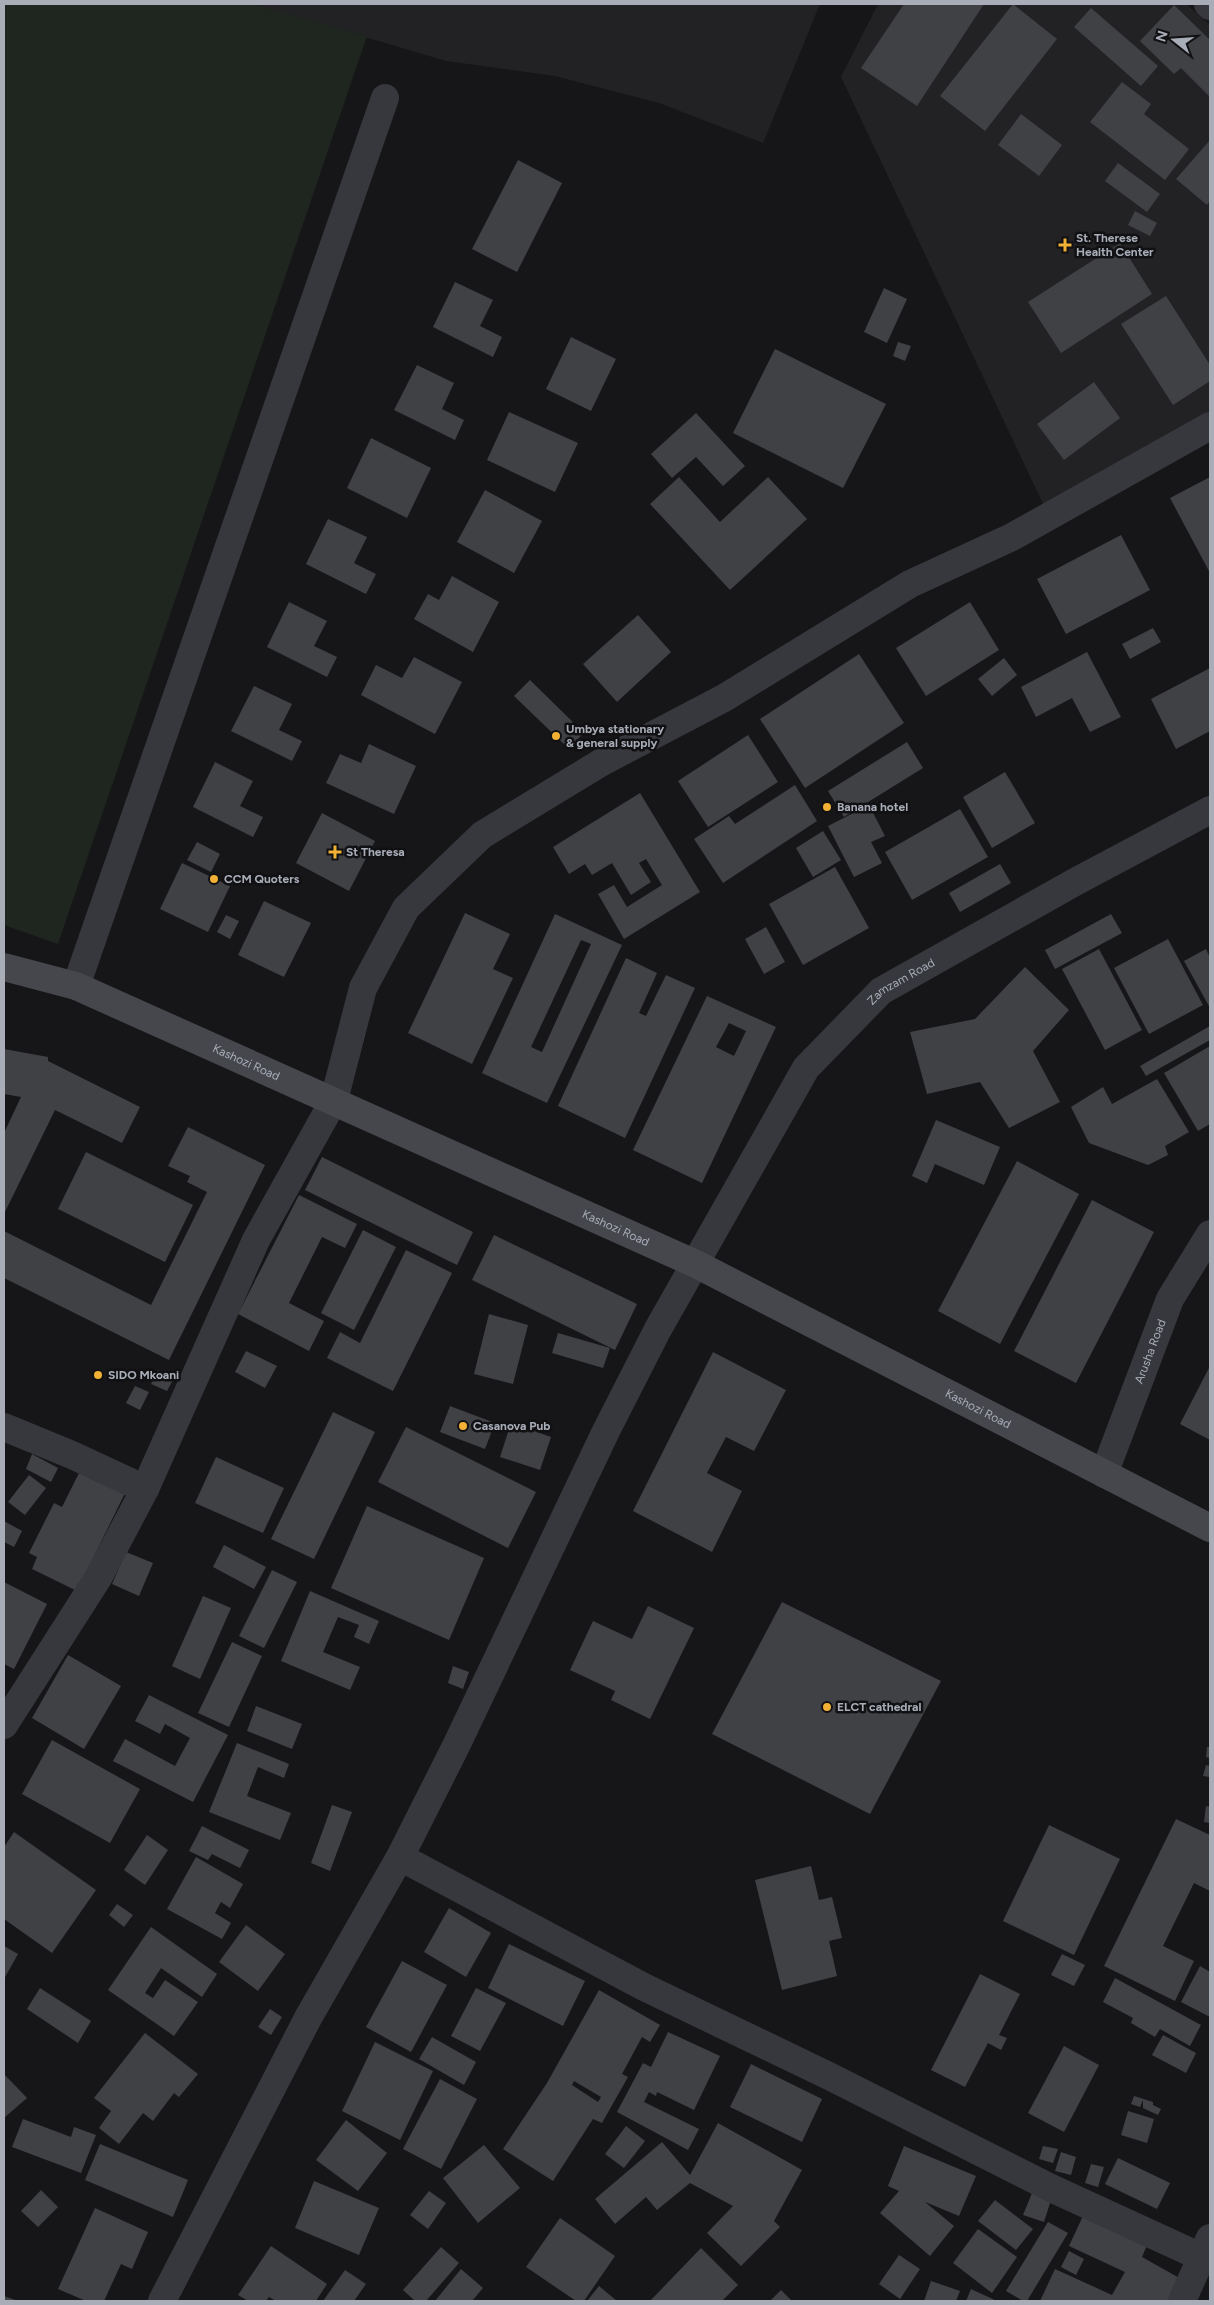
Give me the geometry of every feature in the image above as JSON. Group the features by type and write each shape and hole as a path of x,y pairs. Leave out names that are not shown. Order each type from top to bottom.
{"main road":[{"name":"Kashozi Road","path":"4,968 76,986 334,1100 696,1264 1210,1528"}],"street":[{"path":"76,986 385,98"},
{"path":"4,1725 98,1578 146,1489 256,1240 334,1100 362,988 406,908 482,835 602,762 724,698 910,584 1012,537 1210,426"},
{"name":"Zamzam Road","path":"162,2301 308,2018 400,1857 456,1746 606,1431 658,1329 806,1068 881,991 1075,882 1210,810"},
{"name":"Arusha Road","path":"1104,1474 1170,1299 1210,1234"},
{"path":"4,1427 72,1455 146,1489"},
{"path":"400,1857 644,1987 828,2076 1051,2188 1206,2247 1182,2301"}],"shaded area":[{"path":"4,4 253,4 367,36 58,944 4,925"},
{"path":"253,4 820,4 763,143 659,103 555,76 446,61"},
{"name":"St. Therese Health Center","path":"878,4 1186,4 1210,25 1210,414 1046,510 841,77"}],"building":[{"path":"904,4 984,4 917,106 861,68"},
{"path":"1013,4 1057,39 985,131 940,96"},
{"path":"1174,5 1210,40 1210,97 1181,68 1174,74 1140,41"},
{"path":"1091,8 1158,66 1141,86 1074,27"},
{"path":"1122,82 1151,104 1144,114 1189,149 1165,180 1090,122"},
{"path":"1021,114 1062,145 1039,176 998,145"},
{"path":"1210,140 1210,201 1207,205 1176,179"},
{"path":"518,160 562,183 517,272 472,249"},
{"path":"1118,163 1160,194 1147,212 1105,181"},
{"path":"1135,211 1157,223 1150,236 1128,225"},
{"path":"1120,243 1152,294 1061,353 1028,302"},
{"path":"455,282 493,300 480,326 502,337 493,357 433,327"},
{"path":"884,288 907,299 887,343 864,332"},
{"path":"1166,296 1210,365 1210,381 1173,405 1121,324"},
{"path":"571,337 616,359 591,411 546,389"},
{"path":"898,342 911,346 905,361 893,356"},
{"path":"775,349 886,404 843,488 733,433"},
{"path":"417,365 454,383 442,409 464,420 455,440 394,410"},
{"path":"1094,382 1120,418 1064,460 1037,424"},
{"path":"509,412 578,443 555,492 487,460"},
{"path":"696,413 745,466 723,486 696,457 672,478 651,454"},
{"path":"371,438 431,468 407,518 347,488"},
{"path":"679,477 720,522 768,477 807,519 730,590 650,504"},
{"path":"1210,477 1210,573 1170,498"},
{"path":"485,490 542,521 514,573 457,542"},
{"path":"328,519 367,537 354,563 376,574 366,594 306,564"},
{"path":"1121,535 1150,590 1066,634 1037,579"},
{"path":"452,576 499,602 473,652 414,619 428,594 439,600"},
{"path":"289,602 327,621 314,646 337,657 327,677 267,647"},
{"path":"970,602 999,650 926,696 896,648"},
{"path":"638,615 671,652 617,702 583,664"},
{"path":"1153,628 1161,642 1130,659 1122,644"},
{"path":"1087,652 1121,717 1090,732 1072,698 1036,717 1021,687"},
{"path":"859,654 904,723 805,788 760,719"},
{"path":"414,657 462,682 435,734 361,695 376,665 402,678"},
{"path":"1004,658 1017,675 992,696 978,679"},
{"path":"1210,668 1210,731 1176,749 1151,699"},
{"path":"530,680 584,733 568,748 514,696"},
{"path":"254,686 292,704 279,730 302,741 292,761 231,731"},
{"path":"748,735 778,782 708,827 678,781"},
{"path":"907,742 923,768 844,817 828,791"},
{"path":"369,744 416,766 394,814 326,783 340,754 361,763"},
{"path":"215,762 253,781 240,806 263,817 253,837 193,807"},
{"path":"1005,772 1035,823 992,848 963,797"},
{"path":"795,785 817,821 723,883 694,839 729,816 735,824"},
{"path":"640,793 700,892 624,939 598,894 614,885 627,907 662,885 646,859 639,863 651,882 631,895 612,863 592,875 585,864 569,874 553,847"},
{"path":"869,805 885,836 871,842 882,863 854,877 828,826"},
{"path":"960,809 988,857 912,900 885,852"},
{"name":"St Theresa","path":"322,813 375,841 349,891 296,863"},
{"path":"823,831 841,860 813,877 796,848"},
{"path":"197,842 220,854 211,872 187,860"},
{"path":"182,863 230,886 208,932 160,909"},
{"path":"1000,864 1011,883 960,912 949,893"},
{"path":"835,867 869,928 803,965 769,904"},
{"path":"264,901 311,923 284,977 238,955"},
{"path":"465,913 510,934 493,969 513,978 472,1064 408,1033"},
{"path":"555,914 622,945 547,1103 482,1073","holes":["581,940 591,944 542,1052 531,1047"]},
{"path":"1111,914 1122,933 1055,969 1045,950"},
{"path":"226,915 239,921 230,939 217,932"},
{"path":"766,927 785,962 764,974 745,939"},
{"path":"1168,939 1203,1005 1149,1034 1114,968"},
{"path":"1099,949 1142,1030 1105,1050 1062,969"},
{"path":"1206,949 1210,958 1210,1008 1184,961"},
{"path":"626,958 657,973 639,1013 646,1016 666,975 695,988 625,1138 558,1106"},
{"path":"1025,967 1069,1010 1033,1051 1060,1102 1009,1128 980,1082 927,1094 910,1032 975,1019"},
{"path":"707,996 776,1027 702,1183 633,1150","holes":["729,1023 746,1031 734,1056 716,1047"]},
{"path":"1210,1026 1210,1040 1146,1076 1140,1066"},
{"path":"1210,1046 1210,1124 1198,1131 1164,1073"},
{"path":"4,1049 48,1057 48,1061 140,1107 122,1143 55,1110 4,1214 4,1133 21,1097 4,1094"},
{"path":"1157,1079 1189,1132 1165,1146 1168,1155 1148,1165 1089,1143 1071,1107 1103,1087 1112,1104"},
{"path":"936,1120 1000,1147 984,1185 935,1164 927,1183 912,1176"},
{"path":"188,1127 265,1165 169,1360 4,1278 4,1231 151,1305 207,1192 187,1182 190,1176 168,1166"},
{"path":"86,1152 193,1205 165,1262 58,1209"},
{"path":"322,1157 473,1232 457,1265 305,1190"},
{"path":"1017,1161 1079,1194 1000,1344 938,1311"},
{"path":"299,1195 357,1224 345,1248 322,1237 289,1303 324,1321 309,1351 238,1314"},
{"path":"1092,1200 1154,1232 1076,1383 1014,1351"},
{"path":"363,1230 396,1247 354,1330 321,1313"},
{"path":"494,1235 637,1304 615,1350 472,1280"},
{"path":"406,1250 452,1273 393,1391 327,1358 340,1332 360,1343"},
{"path":"489,1314 528,1325 513,1384 474,1374"},
{"path":"558,1333 610,1348 603,1368 552,1353"},
{"path":"246,1351 277,1366 265,1388 235,1372"},
{"path":"713,1352 786,1390 754,1451 726,1437 707,1473 742,1491 712,1552 633,1511"},
{"path":"1210,1366 1210,1440 1180,1424"},
{"path":"158,1370 174,1378 167,1391 151,1384"},
{"path":"135,1386 149,1392 140,1410 126,1403"},
{"path":"450,1406 495,1423 485,1449 440,1432"},
{"path":"333,1412 375,1432 314,1559 271,1539"},
{"path":"511,1423 551,1437 540,1470 500,1457"},
{"path":"406,1427 536,1492 508,1548 378,1482"},
{"path":"32,1454 58,1468 51,1482 26,1469"},
{"path":"216,1457 284,1488 263,1533 195,1503"},
{"path":"80,1471 125,1493 77,1591 32,1569 37,1557 29,1553 54,1503 62,1507"},
{"path":"29,1475 46,1488 25,1515 8,1502"},
{"path":"367,1506 484,1558 449,1640 331,1588"},
{"path":"4,1521 22,1531 14,1547 4,1542"},
{"path":"224,1545 266,1567 254,1589 213,1567"},
{"path":"126,1552 153,1563 139,1596 112,1584"},
{"path":"272,1570 297,1582 264,1648 239,1636"},
{"path":"4,1582 47,1604 14,1669 4,1664"},
{"path":"310,1591 379,1621 369,1644 354,1637 359,1625 338,1617 323,1652 360,1667 350,1690 281,1661"},
{"path":"203,1596 231,1608 200,1679 172,1666"},
{"name":"ELCT cathedral","path":"782,1602 941,1681 870,1814 712,1734"},
{"path":"648,1606 694,1628 650,1719 611,1700 615,1691 570,1670 593,1621 632,1639"},
{"path":"232,1642 262,1656 229,1727 198,1713"},
{"path":"68,1655 121,1686 84,1749 32,1718"},
{"path":"453,1666 469,1672 463,1689 448,1683"},
{"path":"149,1695 228,1735 193,1802 113,1761 125,1739 175,1766 190,1738 165,1724 160,1734 135,1721"},
{"path":"256,1706 302,1724 292,1749 247,1731"},
{"path":"52,1740 140,1789 110,1843 22,1794"},
{"path":"237,1743 289,1764 284,1778 258,1767 247,1796 291,1813 280,1840 209,1812"},
{"path":"1207,1747 1210,1747 1210,1758 1206,1757"},
{"path":"1206,1765 1210,1766 1210,1777 1203,1776"},
{"path":"332,1805 352,1812 330,1871 311,1863"},
{"path":"1206,1806 1210,1807 1210,1823 1204,1822"},
{"path":"1176,1819 1210,1835 1210,1891 1194,1883 1163,1946 1194,1961 1175,2001 1104,1966"},
{"path":"1049,1825 1120,1859 1074,1955 1003,1921"},
{"path":"202,1826 249,1850 240,1868 212,1854 208,1860 189,1851"},
{"path":"14,1832 96,1890 52,1953 4,1919 4,1847"},
{"path":"147,1835 168,1850 145,1885 124,1870"},
{"path":"196,1857 243,1884 230,1908 221,1902 215,1913 231,1923 222,1939 167,1909"},
{"path":"811,1866 819,1900 832,1897 842,1938 829,1941 837,1976 782,1990 755,1880"},
{"path":"117,1904 133,1915 124,1927 109,1915"},
{"path":"449,1908 491,1933 466,1977 424,1952"},
{"path":"246,1925 285,1954 258,1991 219,1962"},
{"path":"151,1927 217,1974 202,1997 161,1968 145,1993 153,1998 165,1980 198,2002 174,2036 108,1990"},
{"path":"509,1944 585,1981 563,2026 488,1988"},
{"path":"4,1946 18,1954 4,1979"},
{"path":"1062,1954 1085,1965 1074,1986 1051,1975"},
{"path":"402,1961 447,1985 411,2052 366,2027"},
{"path":"1200,1966 1210,1972 1210,2017 1181,2002"},
{"path":"980,1974 1020,1994 999,2035 1007,2038 1001,2050 988,2043 965,2087 931,2070"},
{"path":"1115,1978 1201,2025 1190,2046 1160,2029 1155,2037 1131,2023 1133,2018 1103,2002"},
{"path":"40,1988 91,2021 78,2043 27,2009"},
{"path":"476,1988 506,2003 480,2051 451,2036"},
{"path":"599,1990 660,2025 650,2042 642,2037 622,2074 628,2077 602,2123 593,2119 553,2181 503,2149 547,2083","holes":["574,2081 601,2097 598,2102 572,2085"]},
{"path":"270,2009 282,2017 271,2035 258,2027"},
{"path":"668,2032 720,2056 694,2110 657,2092 656,2096 649,2092 644,2102 699,2129 688,2150 617,2112 643,2063 651,2067"},
{"path":"145,2033 198,2074 179,2097 174,2093 153,2121 143,2113 119,2144 99,2128 111,2111 94,2098"},
{"path":"1163,2035 1196,2053 1186,2073 1152,2055"},
{"path":"432,2037 476,2062 464,2085 419,2059"},
{"path":"375,2042 433,2071 400,2140 342,2111"},
{"path":"1064,2046 1099,2065 1064,2132 1028,2113"},
{"path":"751,2064 822,2099 802,2142 730,2107"},
{"path":"4,2074 27,2098 4,2118"},
{"path":"440,2079 477,2099 441,2169 403,2149"},
{"path":"1134,2096 1153,2102 1153,2105 1161,2109 1158,2115 1143,2108 1143,2100 1140,2107 1131,2104"},
{"path":"1128,2111 1154,2119 1147,2143 1121,2135"},
{"path":"23,2119 71,2137 74,2127 96,2135 81,2173 12,2147"},
{"path":"346,2120 387,2153 358,2191 316,2160"},
{"path":"718,2123 802,2170 774,2221 780,2227 741,2266 707,2233 733,2206 690,2183 657,2210 646,2197 615,2224 595,2199 662,2142 690,2175"},
{"path":"626,2126 645,2141 624,2168 605,2154"},
{"path":"100,2144 188,2180 173,2217 85,2180"},
{"path":"484,2145 520,2188 478,2223 443,2178"},
{"path":"904,2146 976,2176 959,2216 925,2202 954,2226 930,2256 880,2213 899,2191 888,2186"},
{"path":"1043,2146 1058,2149 1053,2163 1039,2159"},
{"path":"1061,2152 1076,2157 1071,2175 1055,2171"},
{"path":"1118,2158 1170,2183 1157,2209 1105,2184"},
{"path":"1091,2164 1104,2167 1098,2187 1085,2183"},
{"path":"314,2181 379,2208 359,2255 295,2228"},
{"path":"41,2190 58,2207 38,2227 21,2211"},
{"path":"429,2191 446,2203 428,2229 410,2215"},
{"path":"1032,2193 1051,2200 1044,2222 1023,2215"},
{"path":"995,2200 1033,2229 1016,2250 978,2221"},
{"path":"95,2208 148,2232 132,2269 121,2264 104,2301 86,2301 58,2289"},
{"path":"1083,2216 1147,2245 1142,2257 1183,2280 1170,2301 1040,2301 1055,2269 1112,2295 1125,2272 1069,2246"},
{"path":"560,2218 615,2256 584,2301 576,2301 526,2267"},
{"path":"1048,2222 1068,2233 1027,2301 1023,2301 1006,2291"},
{"path":"978,2229 1017,2257 992,2293 953,2263"},
{"path":"271,2246 327,2284 316,2301 276,2301 269,2297 266,2301 248,2301 238,2295"},
{"path":"441,2247 459,2263 426,2301 415,2301 403,2290"},
{"path":"701,2248 738,2285 722,2301 650,2301"},
{"path":"1069,2251 1084,2259 1076,2275 1061,2267"},
{"path":"899,2255 920,2269 900,2299 879,2284"},
{"path":"461,2269 483,2288 472,2301 435,2301"},
{"path":"345,2270 366,2284 354,2301 323,2301"},
{"path":"931,2281 960,2291 956,2301 924,2301"},
{"path":"599,2286 617,2301 587,2301"},
{"path":"971,2289 997,2301 966,2301"},
{"path":"781,2290 792,2301 770,2301"},
{"path":"4,2296 18,2301 4,2301"}],"place":[{"name":"St. Therese Health Center","path":"1065,245"},
{"name":"Umbya stationary & general supply","path":"556,736"},
{"name":"Banana hotel","path":"827,807"},
{"name":"St Theresa","path":"335,852"},
{"name":"CCM Quoters","path":"214,879"},
{"name":"SIDO Mkoani","path":"98,1375"},
{"name":"Casanova Pub","path":"463,1426"},
{"name":"ELCT cathedral","path":"827,1707"}]}
